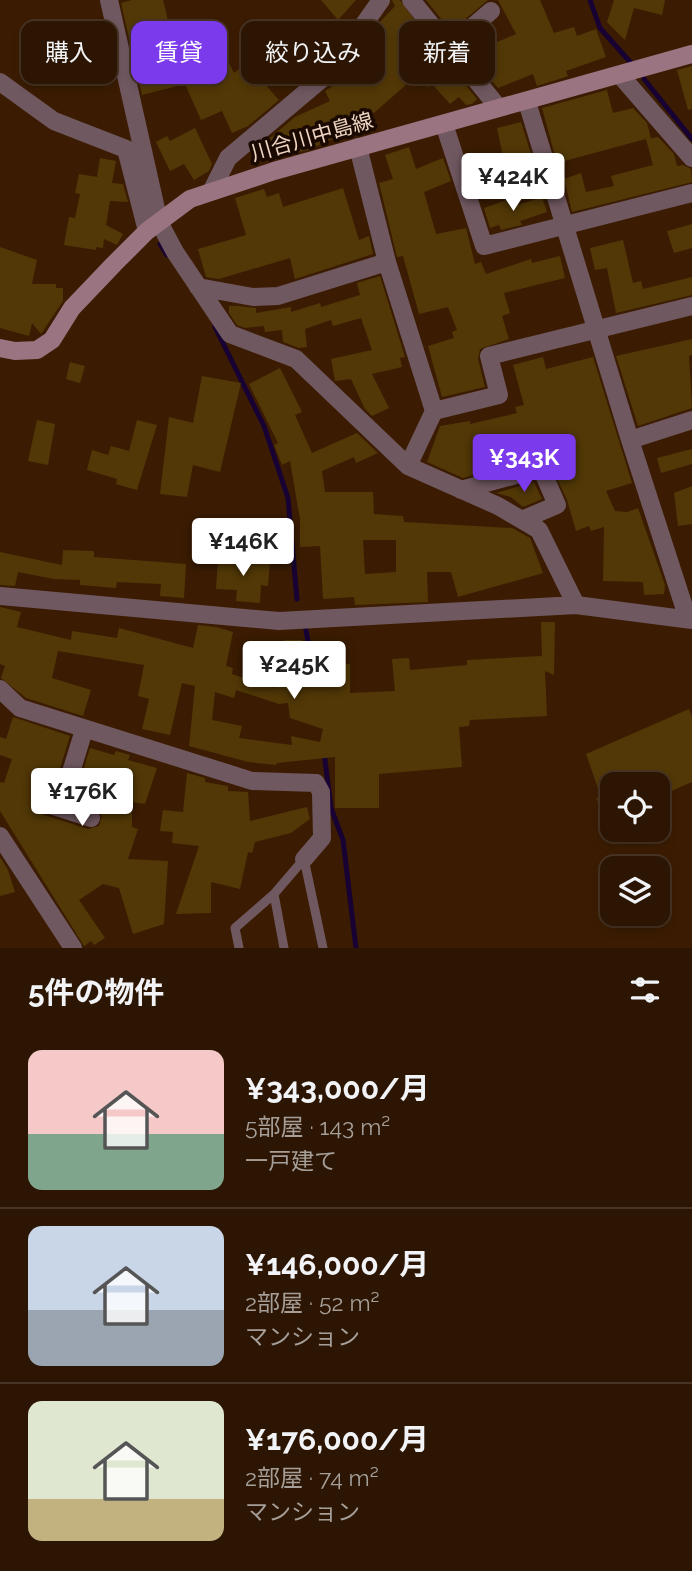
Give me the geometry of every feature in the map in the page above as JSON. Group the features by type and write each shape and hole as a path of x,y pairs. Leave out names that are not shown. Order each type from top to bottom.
{"main road":[{"name":"川合川中島線","path":"0,348 15,351 37,350 52,340 72,308 153,227 190,199 358,147 692,54"}],"street":[{"path":"109,0 153,227"},
{"path":"212,190 228,158 331,71 381,0"},
{"path":"411,0 428,21"},
{"path":"479,21 491,11"},
{"path":"620,75 692,158"},
{"path":"0,82 54,121 126,149 153,227 230,334 296,359 408,466 524,519 538,530 576,605"},
{"path":"479,84 498,107"},
{"path":"0,596 279,621 576,605 690,619 629,440 527,102"},
{"path":"444,124 484,246 692,193"},
{"path":"358,147 387,262 434,411 408,466"},
{"path":"198,287 253,297 278,296 387,262"},
{"path":"434,411 499,395 489,356 692,306"},
{"path":"629,440 692,420"},
{"path":"461,490 541,468 557,505 524,519"},
{"path":"0,690 20,708 252,781 316,783 321,792 323,838 304,859"},
{"path":"84,730 53,806 91,818"},
{"path":"0,836 73,948"}],"lane":[{"path":"240,948 235,928 274,894 304,859"},
{"path":"304,859 323,948"},
{"path":"274,894 284,948"}],"building":[{"path":"132,0 163,0 168,21 131,21 131,47 121,3"},
{"path":"321,0 356,0 338,20"},
{"path":"392,0 400,0 416,21 399,21 399,84 407,84 375,112 335,133 337,137 308,150 271,159 264,143 295,117 330,101 325,91 336,84 385,84 385,21 381,21 395,6"},
{"path":"426,0 488,0 463,21 443,21"},
{"path":"498,0 540,0 554,33 574,27 577,36 596,29 606,57 566,71 568,76 537,86 533,74 498,88 495,84 495,43 516,34"},
{"path":"614,0 665,0 662,15 634,8 625,40 607,22"},
{"path":"229,63 234,73 241,67 241,84 265,84 279,100 248,126 232,133 222,111 201,120 185,84 227,84"},
{"path":"692,66 692,109 688,110 677,70"},
{"path":"139,84 185,84 142,95"},
{"path":"432,84 465,84 477,99 466,105 459,97 450,104"},
{"path":"607,90 613,113 633,108 647,123 651,138 648,139 658,137 674,154 677,166 683,165 691,169 692,182 572,212 564,179 581,173 586,192 614,186 611,176 653,165 646,139 557,163 542,108"},
{"path":"521,122 535,167 475,182 469,163 503,156 497,128"},
{"path":"195,128 212,164 209,171 194,180 184,164 170,171 156,142 167,136 170,141"},
{"path":"409,147 416,169 443,158 451,181 424,192 436,234 466,228 475,264 481,262 486,274 531,259 532,263 560,256 565,278 504,293 510,313 502,316 509,339 480,349 478,359 485,387 442,397 428,346 454,338 452,332 457,330 448,307 419,314 403,256 397,257 379,183 393,179 385,155"},
{"path":"100,158 116,161 112,183 123,184 128,202 110,201 106,225 123,234 117,245 104,239 103,248 96,247 96,250 64,245 69,217 75,218 80,194 75,193 79,174 97,177"},
{"path":"343,188 359,240 369,236 373,254 295,279 290,258 219,279 206,277 198,249 246,235 235,198 264,189 267,197 279,193 283,207"},
{"path":"542,197 547,212 520,221 522,225 501,230 499,225 490,228 484,208 512,198 515,206"},
{"path":"692,224 692,248 674,253 667,231"},
{"path":"623,240 633,283 641,281 643,289 692,277 692,295 616,313 607,268 595,270 590,248"},
{"path":"0,247 37,260 32,284 56,284 56,288 63,288 63,301 41,334 32,323 29,336 0,328"},
{"path":"380,276 405,357 400,358 402,367 372,374 389,408 372,416 365,409 351,379 335,381 331,359 372,350 361,318 333,326 331,320 305,329 307,347 299,348 283,342 282,330 265,332 264,326 245,328 237,325 229,313 229,306 256,308 256,313 291,307 291,312 320,303 321,307 360,295 357,283"},
{"path":"692,339 692,355 689,356 692,408 638,426 616,356"},
{"path":"543,357 546,369 593,357 632,483 606,491 615,511 627,512 638,508 665,585 664,594 644,595 643,582 603,581 604,527 591,531 589,526 576,531 567,500 548,459 538,457 463,478 427,462 440,426 470,421 470,424 517,413 515,407 524,405 513,365"},
{"path":"70,362 85,366 80,383 66,379"},
{"path":"280,368 302,412 295,415 312,453 357,433 378,453 356,463 354,457 322,471 325,492 373,492 374,514 403,516 404,522 512,528 530,538 543,573 458,597 451,572 427,572 428,602 355,605 354,597 323,599 320,546 300,547 300,519 290,461 282,465 274,445 278,443 249,384","holes":["363,540 396,540 396,572 365,574"]},
{"path":"202,376 241,383 220,472 193,465 187,497 160,494 169,417 193,423"},
{"path":"37,420 55,424 48,465 28,461"},
{"path":"137,420 157,425 137,490 116,484 117,479 87,470 92,450 108,455 111,446 129,451"},
{"path":"692,449 692,464 661,473 657,458"},
{"path":"534,482 542,499 523,507 511,497 496,493"},
{"path":"692,486 692,524 678,526 674,493"},
{"path":"63,550 94,551 94,557 186,564 184,598 160,596 161,584 117,582 116,588 80,585 80,580 54,579 18,572 15,586 0,585 0,552 62,565"},
{"path":"218,558 270,561 268,586 261,585 260,603 236,601 237,590 216,589"},
{"path":"0,607 21,612 17,627 71,640 72,631 117,638 119,628 193,648 198,625 233,632 226,666 233,668 232,674 274,688 274,645 284,645 284,640 302,640 303,680 334,677 334,663 350,664 350,693 395,691 392,659 409,658 410,670 467,665 467,660 542,656 541,622 555,622 554,675 545,671 547,716 470,720 469,726 459,727 462,767 379,774 379,808 335,808 335,757 276,765 248,762 189,746 195,686 182,683 170,735 142,729 149,699 138,696 144,665 58,651 52,678 91,690 83,716 26,698 1,678 5,666 0,664","holes":["236,690 279,704 288,703 290,718 323,729 320,742 291,736 292,745 239,738 242,726 212,720 215,692 234,698"]},
{"path":"689,709 692,717 692,782 670,792 670,772 600,772 600,794 586,754"},
{"path":"13,717 70,736 52,794 44,793 36,800 36,807 44,815 88,829 99,826 102,816 99,810 74,801 90,748 114,755 116,751 130,755 128,760 157,768 145,804 132,802 132,827 138,829 128,859 168,861 164,924 133,934 119,888 103,884 79,900 105,938 94,945 91,941 84,946 0,811 0,782 4,783 12,759 0,755 0,737 6,739"},
{"path":"187,773 205,778 205,782 228,786 228,791 248,792 250,821 307,807 310,819 291,833 255,842 252,853 248,852 240,889 211,882 211,913 176,914 199,846 172,843 173,832 160,831 163,810 183,812"},
{"path":"0,857 8,870 15,892 0,896"}],"waterway":[{"path":"590,0 600,28 631,63"},
{"path":"644,79 692,139"},
{"path":"160,244 167,255"},
{"path":"215,327 264,426 288,498 297,599"},
{"path":"306,630 315,683"},
{"path":"324,752 331,808 343,840 356,948"}]}
